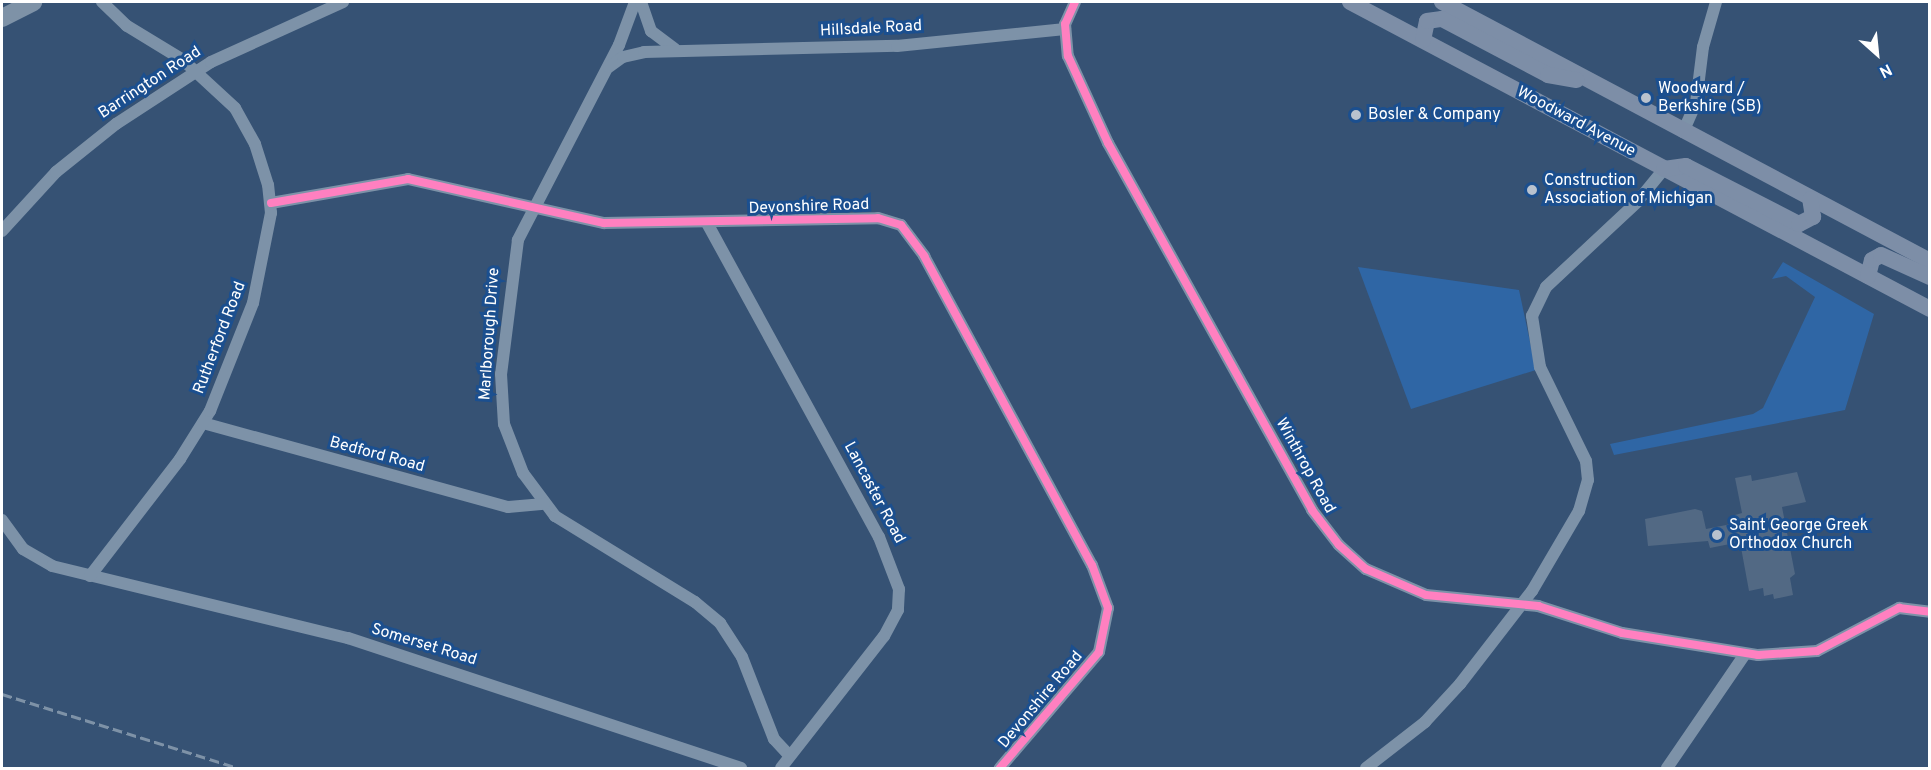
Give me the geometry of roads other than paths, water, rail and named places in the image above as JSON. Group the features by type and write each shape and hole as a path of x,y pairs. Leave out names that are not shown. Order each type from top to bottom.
{"highway":[{"path":"11,10 33,2"}],"main road":[{"name":"Woodward Avenue","path":"1350,2 1929,309"},
{"path":"1442,2 1929,261"},
{"path":"1424,40 1427,21 1442,19 1548,75 1596,84"},
{"path":"1664,169 1686,166 1799,225 1813,217 1810,199"},
{"path":"1868,276 1872,260 1881,255 1929,277"}],"street":[{"name":"Rutherford Road","path":"90,576 203,423 253,303 271,204 249,130 235,108 196,71 121,22 102,2"},
{"name":"Barrington Road","path":"2,231 81,150 196,71 343,2"},
{"name":"Marlborough Drive","path":"635,2 605,70 532,208 511,268 501,399 515,456 544,504 568,527 695,602 720,623 742,657 774,739 789,754"},
{"path":"641,2 654,34 679,51"},
{"path":"1065,29 1075,2"},
{"path":"1683,132 1696,103 1705,36 1716,2"},
{"name":"Hillsdale Road","path":"605,70 627,55 679,51 897,46 1065,29"},
{"name":"Winthrop Road","path":"1065,29 1074,72 1108,143 1328,532 1366,569 1406,589 1544,607 1622,633 1745,654 1803,655 1831,645 1892,611 1911,607 1929,612"},
{"path":"1366,768 1443,703 1522,605 1571,527 1588,480 1584,453 1537,358 1531,328 1535,306 1555,278 1632,207 1664,169"},
{"name":"Devonshire Road","path":"271,204 408,179 447,184 532,208 604,223 878,219 901,225 924,256 1092,564 1108,608 1101,647 1000,768"},
{"name":"Lancaster Road","path":"707,223 883,544 899,589 898,610 885,636 789,754 781,768"},
{"name":"Bedford Road","path":"203,423 508,507 544,504"},
{"name":"Somerset Road","path":"2,520 35,558 90,576 348,638 741,768"},
{"path":"1667,768 1745,654"}],"railway":[{"path":"2,694 238,768"}],"place":[{"name":"Woodward / Berkshire (SB)","path":"1646,98"},
{"name":"Bosler & Company","path":"1356,115"},
{"name":"Construction Association of Michigan","path":"1532,190"},
{"name":"Saint George Greek Orthodox Church","path":"1717,535"}]}
